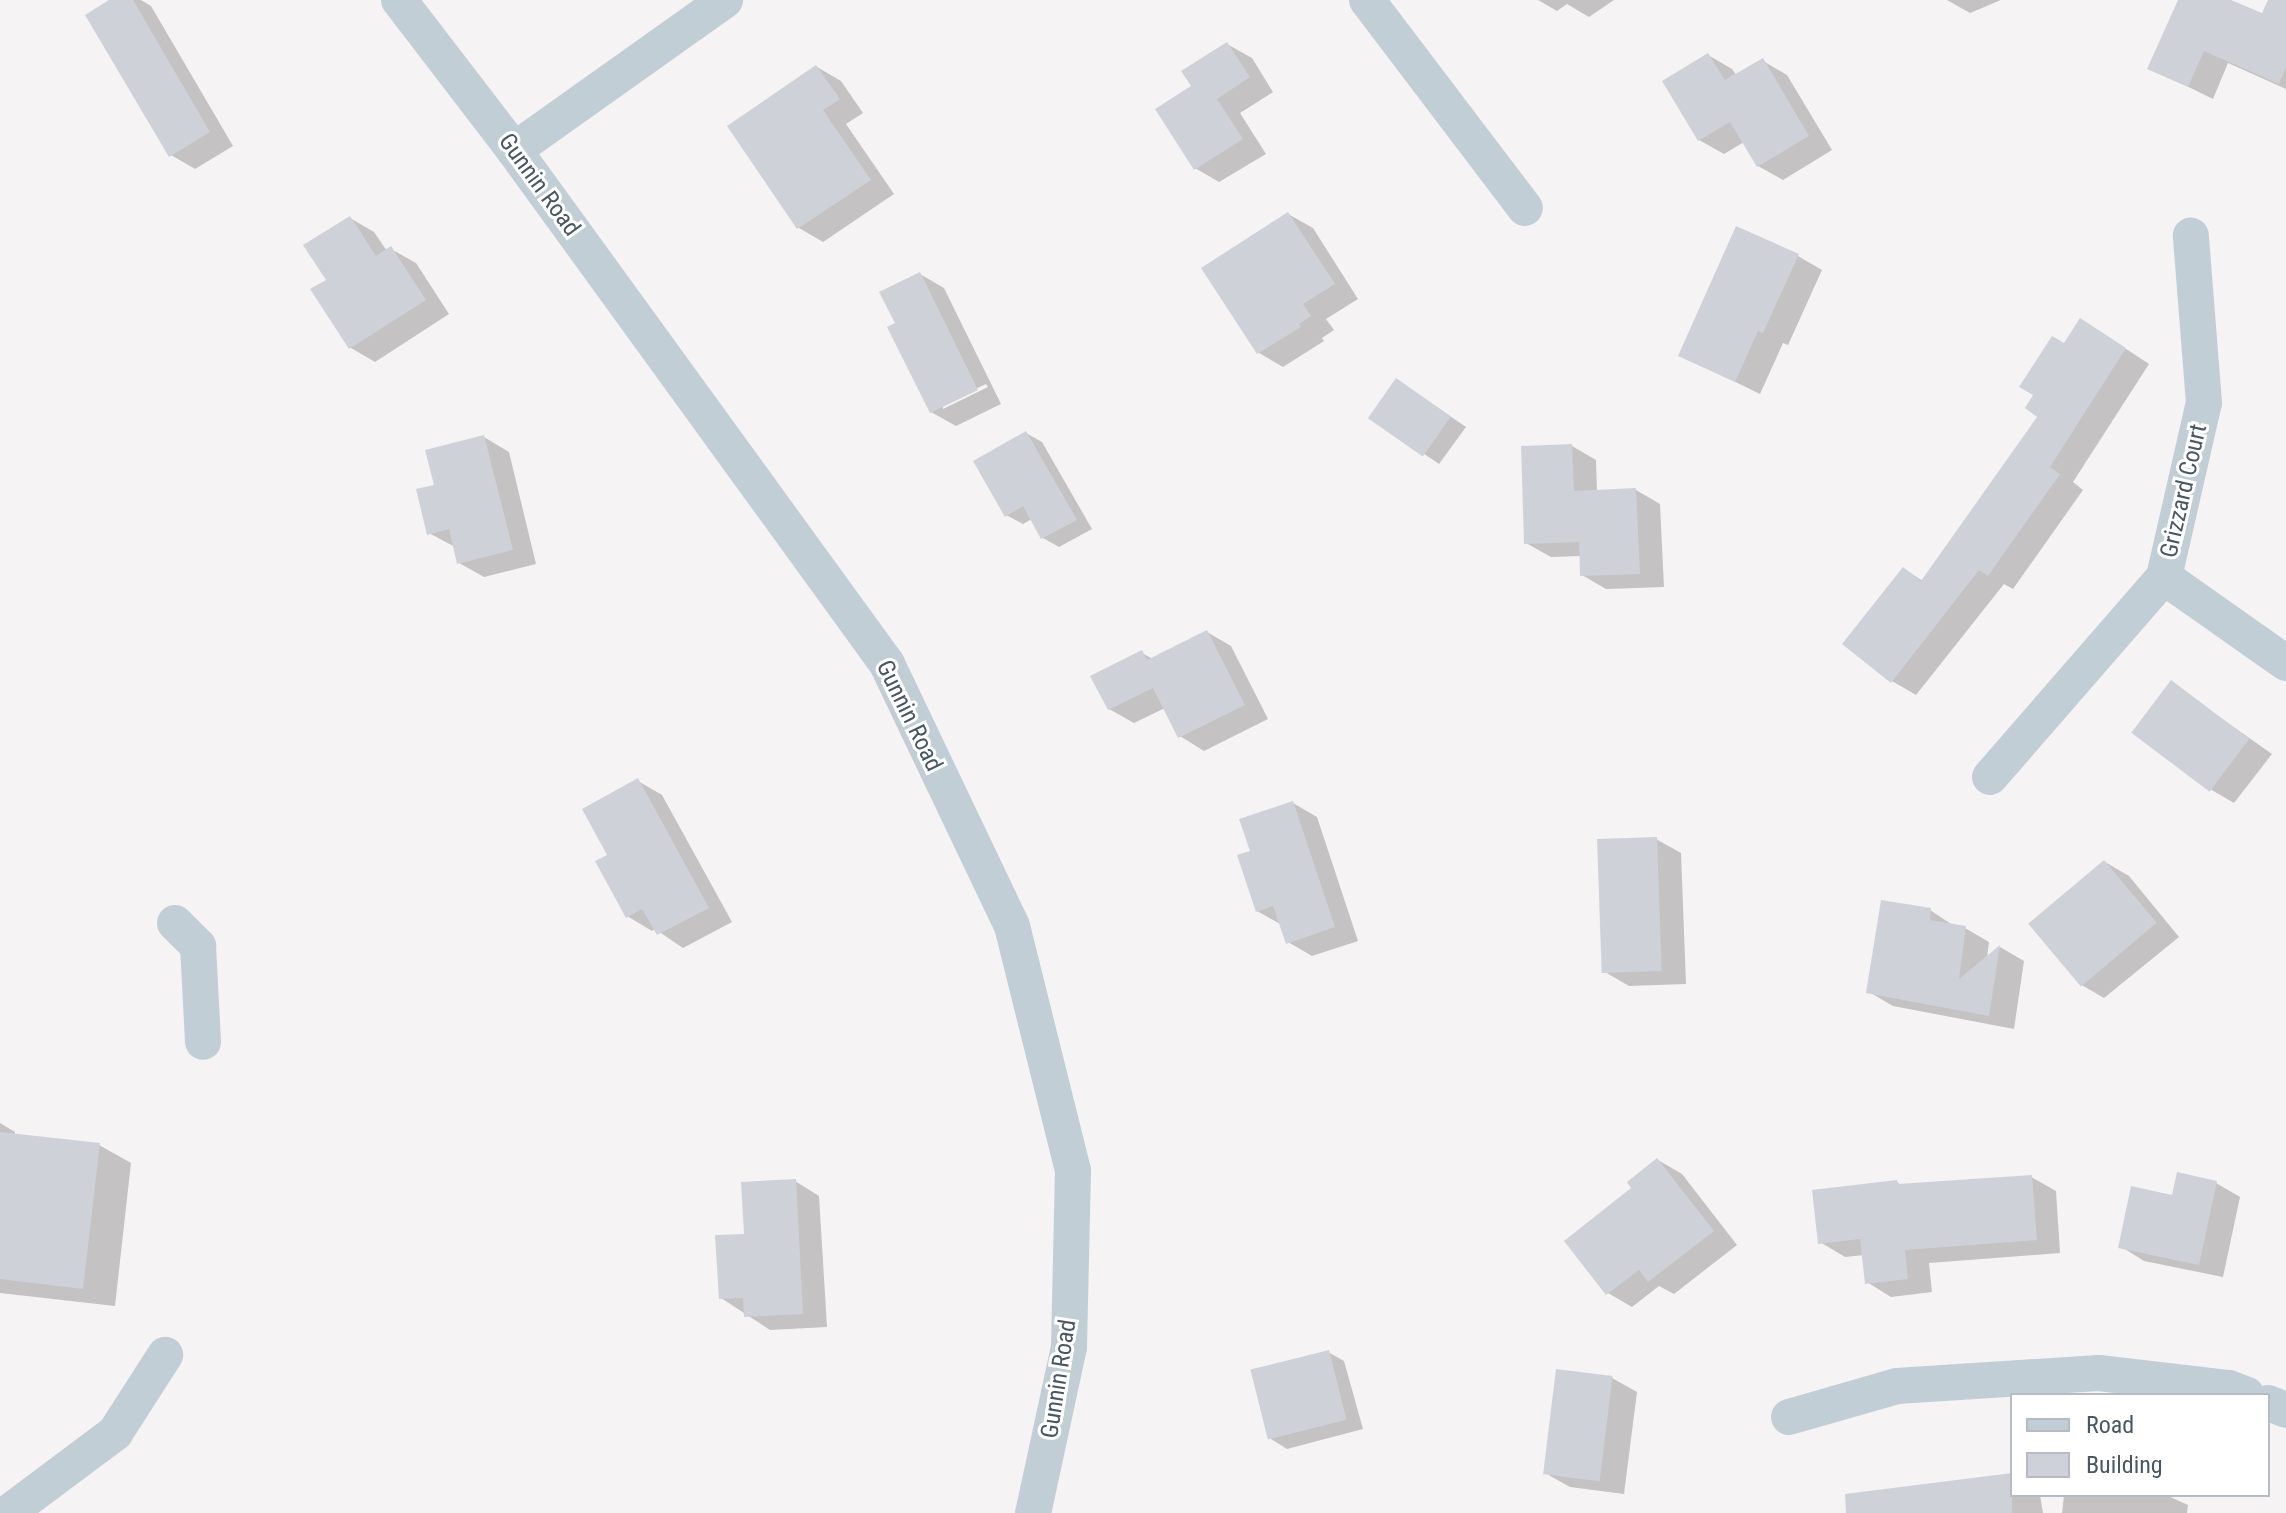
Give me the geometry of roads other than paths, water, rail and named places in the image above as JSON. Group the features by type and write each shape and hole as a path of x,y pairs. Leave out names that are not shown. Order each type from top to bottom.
{"street":[{"name":"Gunnin Road","path":"399,0 514,150 887,664 1012,926 1073,1170 1069,1347 1033,1513"},
{"path":"514,150 725,0"},
{"path":"1367,0 1525,208"},
{"name":"Grizzard Court","path":"1990,777 2164,577 2204,403 2191,236"},
{"path":"2164,577 2286,663"},
{"path":"175,923 198,946 203,1042"},
{"path":"8,1513 115,1433 165,1355"},
{"path":"1789,1417 1897,1386 2099,1373 2229,1388 2242,1393"}]}
